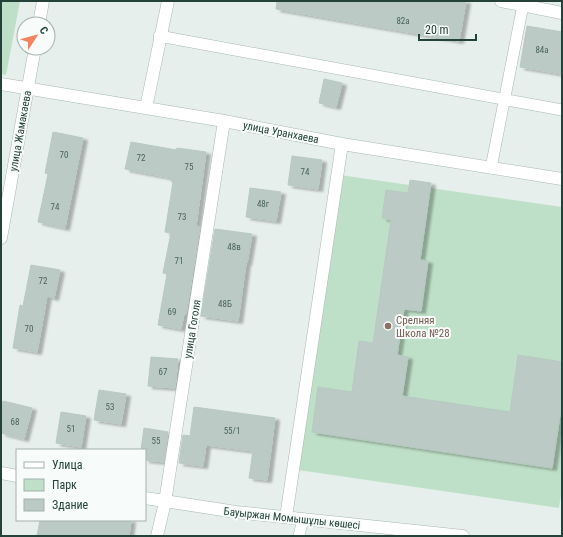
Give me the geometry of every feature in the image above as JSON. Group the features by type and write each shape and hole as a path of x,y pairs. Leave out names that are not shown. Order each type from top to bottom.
{"street":[{"path":"40,16 43,1"},
{"path":"146,108 159,36 168,1"},
{"path":"501,1 562,13"},
{"name":"улица Жамакаева","path":"1,238 34,56"},
{"name":"улица Уранхаева","path":"1,84 224,121 342,144 562,179"},
{"name":"улица Гоголя","path":"157,536 166,502 224,121"},
{"path":"286,517 342,144"},
{"path":"1,473 16,476"},
{"name":"Бауыржан Момышұлы көшесі","path":"146,498 236,512 440,535 463,536"}],"lane":[{"path":"491,168 523,5"},
{"path":"159,36 562,110"},
{"path":"299,536 303,519"}],"green space":[{"path":"1,1 20,1 6,75 1,74"},
{"path":"340,175 562,207 562,488 559,508 298,470"}],"building":[{"path":"277,1 466,1 459,41 276,9"},
{"path":"527,26 562,32 562,74 520,67"},
{"path":"324,79 342,83 336,107 319,103"},
{"path":"53,132 83,138 65,228 38,222 48,174 45,173"},
{"path":"131,142 176,150 177,148 206,152 196,226 200,227 186,314 184,314 181,329 158,325 167,274 163,273 171,233 165,232 173,182 171,181 172,178 125,169"},
{"path":"292,156 322,160 318,189 288,185"},
{"name":"Срелняя Школа №28","path":"410,180 431,183 420,260 428,261 421,311 404,309 397,355 408,357 402,396 510,412 518,355 562,362 562,402 552,468 312,432 318,387 352,392 359,341 373,343 391,220 382,218 386,190 408,193"},
{"path":"250,188 281,192 276,221 246,217"},
{"path":"215,229 252,234 246,263 238,321 201,316"},
{"path":"31,265 60,270 54,298 47,296 37,352 13,348 20,305 23,306"},
{"path":"151,357 178,359 175,388 148,386"},
{"path":"99,390 126,394 121,424 94,420"},
{"path":"3,401 32,408 24,439 1,433 1,410"},
{"path":"194,407 275,418 267,480 249,478 253,451 206,445 203,466 179,463 183,435 190,436"},
{"path":"61,412 86,416 81,447 56,443"},
{"path":"144,428 168,432 164,462 146,460 146,449 141,449"},
{"path":"40,521 131,521 129,536 37,536"}],"place":[{"name":"Срелняя Школа №28","path":"388,326"}]}
